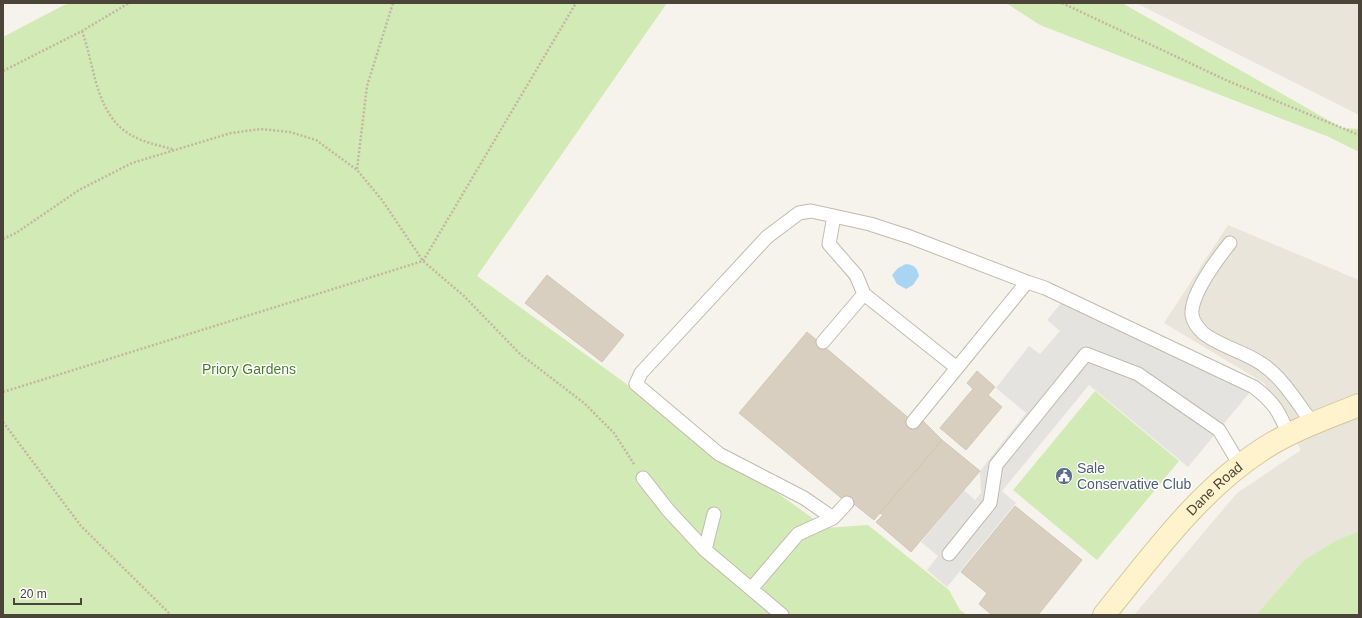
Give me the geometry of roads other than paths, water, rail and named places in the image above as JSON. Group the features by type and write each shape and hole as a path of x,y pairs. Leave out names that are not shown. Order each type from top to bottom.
{"main road":[{"name":"Dane Road","path":"1104,615 1182,520 1217,484 1240,465 1264,448 1289,435 1359,405"}],"lane":[{"path":"834,518 804,498 719,454 636,384 641,373 767,237 799,213 811,211 910,237 1045,288 1254,387 1273,404 1280,414 1289,435"},
{"path":"834,216 829,244 856,276 864,294 957,368"},
{"path":"1230,243 1219,257 1194,301 1192,315 1196,326 1204,334 1262,364 1274,374 1313,424"},
{"path":"913,422 1027,282"},
{"path":"823,342 864,294"},
{"path":"949,554 990,503 996,465 1086,354 1138,374 1219,430 1240,465"},
{"path":"643,478 668,510 705,550 782,615"},
{"path":"751,588 798,534 834,518 847,503"},
{"path":"705,550 714,514"}],"water":[{"path":"906,264 915,267 919,276 913,285 906,289 897,284 892,275 898,268"}],"place":[{"name":"Sale Conservative Club","path":"1064,476"}],"park label":[{"name":"Priory Gardens","path":"249,369"}]}
